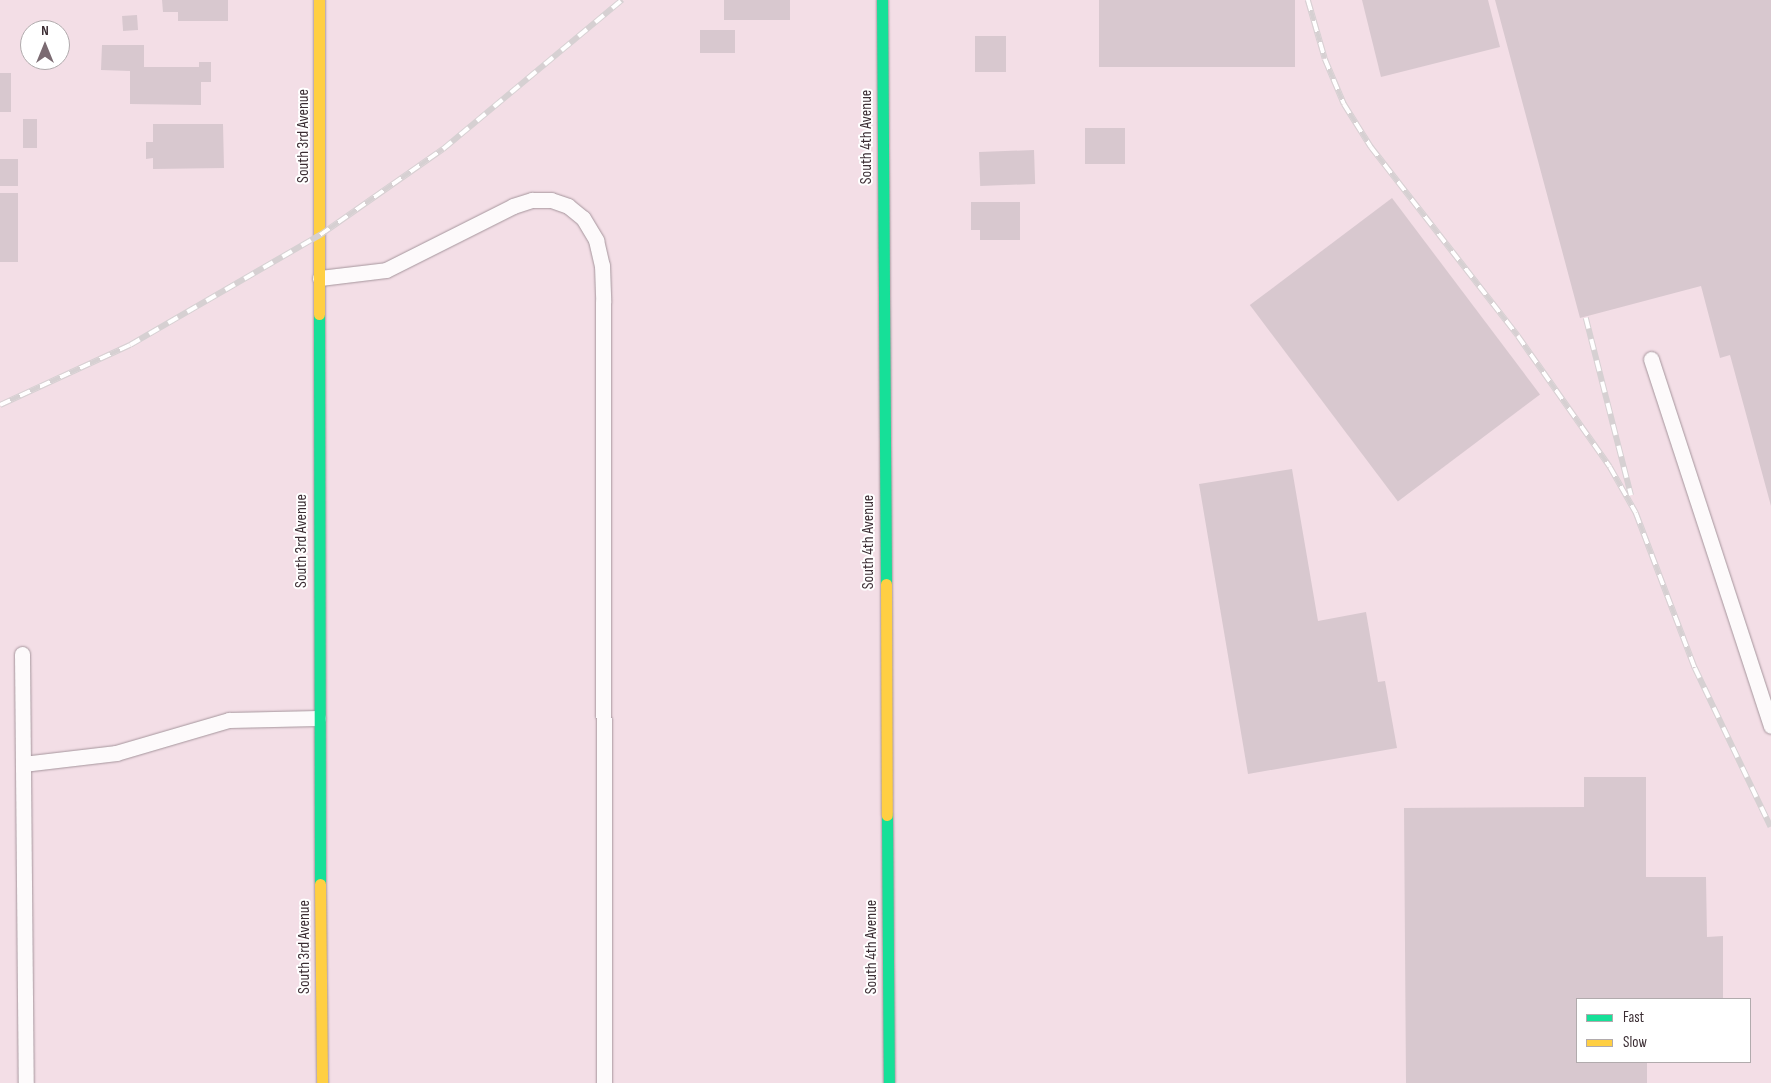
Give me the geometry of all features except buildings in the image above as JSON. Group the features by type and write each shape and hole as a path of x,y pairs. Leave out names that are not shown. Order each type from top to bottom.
{"street":[{"name":"South 3rd Avenue","path":"319,0 318,718 322,1083"},
{"name":"South 4th Avenue","path":"882,0 889,1083"}],"lane":[{"path":"320,278 386,270 513,206 532,200 551,200 568,206 583,218 596,240 602,265 603,302 604,1083"},
{"path":"1651,359 1771,726"},
{"path":"22,654 26,1083"},
{"path":"24,764 116,753 229,720 318,718"}],"railway":[{"path":"0,405 130,345 320,235 443,149 622,0"},
{"path":"1308,0 1325,59 1344,104 1371,147 1518,336 1610,467 1636,513 1695,668 1771,827"},
{"path":"1586,318 1631,495"}],"traffic: fast":[{"path":"882,0 886,584"},
{"path":"319,314 320,884"},
{"path":"887,815 889,1083"}],"traffic: slow":[{"path":"319,0 319,314"},
{"path":"886,584 887,815"},
{"path":"320,884 322,1083"}]}
